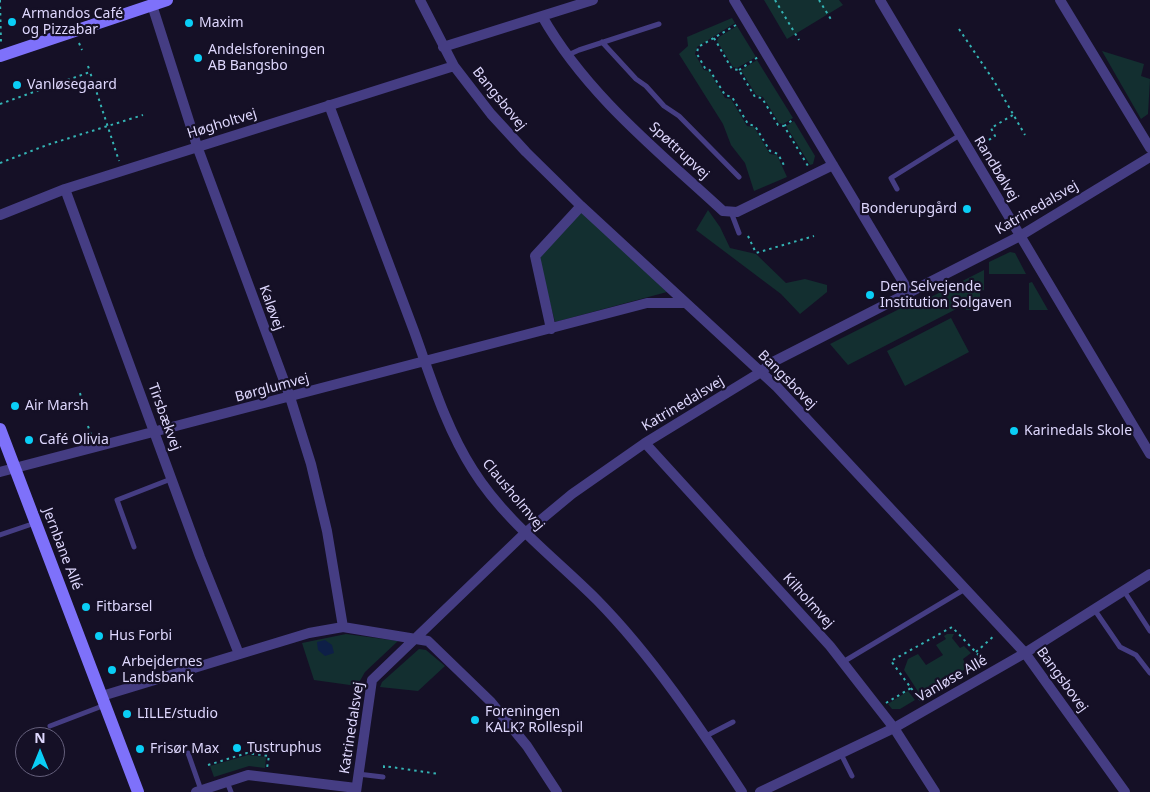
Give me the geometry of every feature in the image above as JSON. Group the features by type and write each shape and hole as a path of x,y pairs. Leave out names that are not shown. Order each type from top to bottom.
{"street":[{"path":"1,56 167,0"},
{"name":"Bangsbovej","path":"420,0 454,66 491,114 526,152 581,206 761,372 1025,653 1125,792"},
{"path":"443,46 593,0"},
{"path":"734,0 910,292"},
{"name":"Randbølvej","path":"880,0 1150,454"},
{"path":"1060,0 1150,148"},
{"name":"Kaløvej","path":"152,5 197,146 290,397 311,464 327,530 344,627"},
{"name":"Spøttrupvej","path":"542,16 554,37 606,103 723,211 730,212"},
{"name":"Høgholtvej","path":"0,215 64,189 454,66"},
{"name":"Clausholmvej","path":"329,105 425,362 455,438 473,471 525,533 598,601 664,680 706,736 742,792"},
{"name":"Katrinedalsvej","path":"356,790 372,680 525,533 572,494 645,443 771,364 1020,236 1150,157"},
{"path":"730,212 737,212 833,165"},
{"name":"Tirsbækvej","path":"64,189 238,654"},
{"path":"551,329 535,256 581,206"},
{"name":"Børglumvej","path":"0,472 647,303 685,302"},
{"name":"Jernbane Allé","path":"0,429 138,792"},
{"name":"Kilholmvej","path":"645,443 842,662 894,728 935,792"},
{"name":"Vanløse Allé","path":"760,792 894,728 1025,653 1150,574"},
{"path":"104,701 238,654 309,633 344,627 414,639 428,642 490,701 527,746 557,792"},
{"path":"199,791 248,775 356,790"}],"lane":[{"path":"568,55 578,50 659,24"},
{"path":"602,42 636,79 646,86 664,106 679,116 739,177"},
{"path":"897,189 891,178 960,135"},
{"path":"730,212 739,233"},
{"path":"134,547 117,500 172,478"},
{"path":"0,535 36,522"},
{"path":"842,662 965,589"},
{"path":"1124,590 1150,631"},
{"path":"1094,609 1120,648 1136,655 1150,673"},
{"path":"50,726 104,701"},
{"path":"706,736 733,722"},
{"path":"188,752 199,791"},
{"path":"841,754 852,776"},
{"path":"358,774 383,777"},
{"path":"227,782 230,792"}],"path":[{"path":"0,0 1,56"},
{"path":"775,0 799,40"},
{"path":"819,0 832,21"},
{"path":"746,19 698,48 697,54 725,95 732,97 748,124 755,126 770,151 778,154 786,167"},
{"path":"959,28 1025,135"},
{"path":"714,38 732,69 738,70 767,52"},
{"path":"88,66 122,170"},
{"path":"738,70 755,97 762,98 778,125 784,126 814,174"},
{"path":"0,104 90,72"},
{"path":"0,164 143,115"},
{"path":"970,152 995,136 991,128 1013,115"},
{"path":"739,233 745,230 756,253 814,236"},
{"path":"80,393 84,409"},
{"path":"927,709 891,661 952,627 994,671"},
{"path":"976,652 1002,629"},
{"path":"878,708 911,688"},
{"path":"208,765 247,753 269,756 266,777"},
{"path":"383,777 384,766 439,774"}],"green space":[{"path":"764,0 839,0 843,5 787,39"},
{"path":"732,18 735,23 697,47 695,54 704,70 709,71 725,98 731,99 747,126 754,127 770,154 777,155 787,177 754,191 745,163 731,145 723,124 679,54 688,46 687,37"},
{"path":"737,26 756,57 737,68 733,67 717,41 719,37"},
{"path":"1102,51 1144,64 1141,76 1150,79 1148,114 1141,119"},
{"path":"757,60 793,118 783,124 779,123 763,97 756,95 741,70"},
{"path":"794,121 815,156 813,164 810,165 786,126"},
{"path":"581,210 667,292 555,322 538,257"},
{"path":"708,210 720,227 730,248 756,254 786,283 805,279 827,285 827,292 800,314 781,294 696,230"},
{"path":"1010,252 1015,253 1026,274 989,274 989,262"},
{"path":"984,270 984,290 980,291 980,310 966,310 964,305 848,365 830,344 927,295 929,298"},
{"path":"1032,282 1048,310 1029,310 1029,283"},
{"path":"951,318 969,352 905,386 887,351"},
{"path":"346,634 398,641 365,672 357,686 314,680 302,643"},
{"path":"954,634 952,638 960,648 964,646 971,653 963,659 967,668 921,696 904,670 908,659 918,654 926,665 943,655 936,645 946,639 944,636"},
{"path":"419,649 426,650 445,666 418,691 380,687 382,682"},
{"path":"908,691 915,700 900,709 892,709 888,704"},
{"path":"248,755 266,757 265,768 249,766 214,777 210,766"}],"water":[{"path":"325,640 332,645 334,653 325,656 318,650 317,642"}],"place":[{"name":"Armandos Café og Pizzabar","path":"12,22"},
{"name":"Maxim","path":"189,23"},
{"name":"Andelsforeningen AB Bangsbo","path":"198,58"},
{"name":"Vanløsegaard","path":"17,85"},
{"name":"Bonderupgård","path":"967,209"},
{"name":"Den Selvejende Institution Solgaven","path":"870,295"},
{"name":"Air Marsh","path":"15,406"},
{"name":"Karinedals Skole","path":"1014,431"},
{"name":"Café Olivia","path":"29,440"},
{"name":"Fitbarsel","path":"86,607"},
{"name":"Hus Forbi","path":"99,636"},
{"name":"Arbejdernes Landsbank","path":"112,670"},
{"name":"LILLE/studio","path":"127,714"},
{"name":"Foreningen KALK? Rollespil","path":"475,720"},
{"name":"Tustruphus","path":"237,748"},
{"name":"Frisør Max","path":"140,749"}]}
